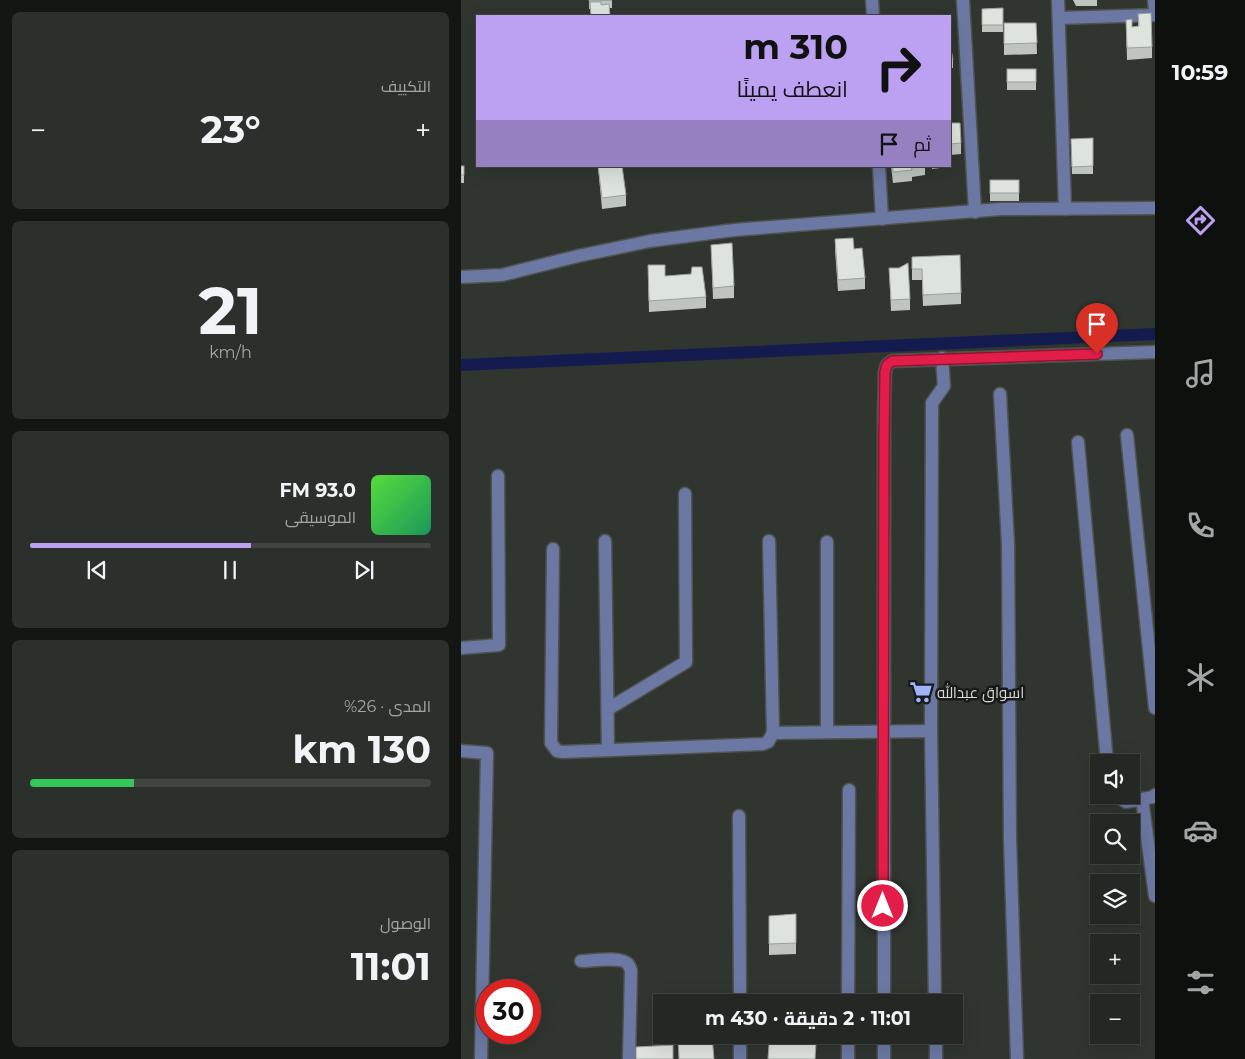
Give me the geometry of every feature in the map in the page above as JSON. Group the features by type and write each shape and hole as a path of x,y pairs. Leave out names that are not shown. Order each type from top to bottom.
{"street":[{"path":"872,0 873,15"},
{"path":"963,0 975,212"},
{"path":"1058,0 1065,209"},
{"path":"1154,0 1155,10"},
{"path":"1059,18 1155,15"},
{"path":"879,167 882,219"},
{"path":"461,277 502,275 578,256 650,241 734,230 1001,209 1155,208"},
{"path":"883,994 885,372 887,365 892,361 942,358 1155,352"},
{"path":"935,994 931,731 932,403 944,386 942,358"},
{"path":"1000,394 1009,544 1010,839 1017,1059"},
{"path":"1127,436 1155,708"},
{"path":"1078,442 1106,754"},
{"path":"461,648 499,645 498,476"},
{"path":"608,709 686,662 685,494"},
{"path":"605,541 608,750"},
{"path":"553,549 551,743 557,751 562,752 763,744 768,742 773,733 769,541"},
{"path":"827,542 827,732"},
{"path":"773,733 931,731"},
{"path":"461,752 487,753 481,1059"},
{"path":"848,994 849,790"},
{"path":"1155,795 1142,799 1155,896"},
{"path":"739,816 739,994"},
{"path":"581,961 615,960 629,964 631,971 629,1059"},
{"path":"740,1044 740,1059"},
{"path":"848,1044 848,1059"},
{"path":"883,1044 884,1059"},
{"path":"936,1044 936,1059"}],"building":[{"path":"590,2 601,2 601,5 609,4 610,15 591,15"},
{"path":"1003,8 1003,25 982,25 982,9"},
{"path":"1151,13 1152,47 1127,48 1126,20 1132,19 1132,27 1139,26 1138,14"},
{"path":"1004,23 1036,23 1037,43 1004,44"},
{"path":"1007,69 1036,69 1036,82 1007,82"},
{"path":"951,123 960,123 961,143 951,144"},
{"path":"1093,138 1093,166 1072,167 1071,139"},
{"path":"461,166 464,166 464,175 461,175"},
{"path":"598,167 622,167 626,195 602,198"},
{"path":"893,167 911,167 912,170 893,172"},
{"path":"990,180 1019,180 1019,193 990,193"},
{"path":"853,238 854,249 862,248 865,278 838,280 835,239"},
{"path":"732,243 734,286 713,288 711,245"},
{"path":"960,255 961,293 923,295 922,269 912,269 912,257"},
{"path":"908,263 910,299 891,300 889,268 899,268"},
{"path":"648,265 665,265 665,276 691,274 692,267 702,267 706,297 649,301"},
{"path":"796,914 796,943 769,944 769,916"},
{"path":"678,1044 713,1044 714,1059 679,1059"},
{"path":"769,1044 816,1044 815,1059 768,1059"},
{"path":"673,1045 673,1059 636,1059 636,1047"}],"waterway":[{"path":"461,365 1155,334"}],"place":[{"name":"اسواق عبدالله","path":"921,692"}],"route":[{"path":"883,906 884,435 885,372 887,365 892,361 942,358 1097,354"}]}
